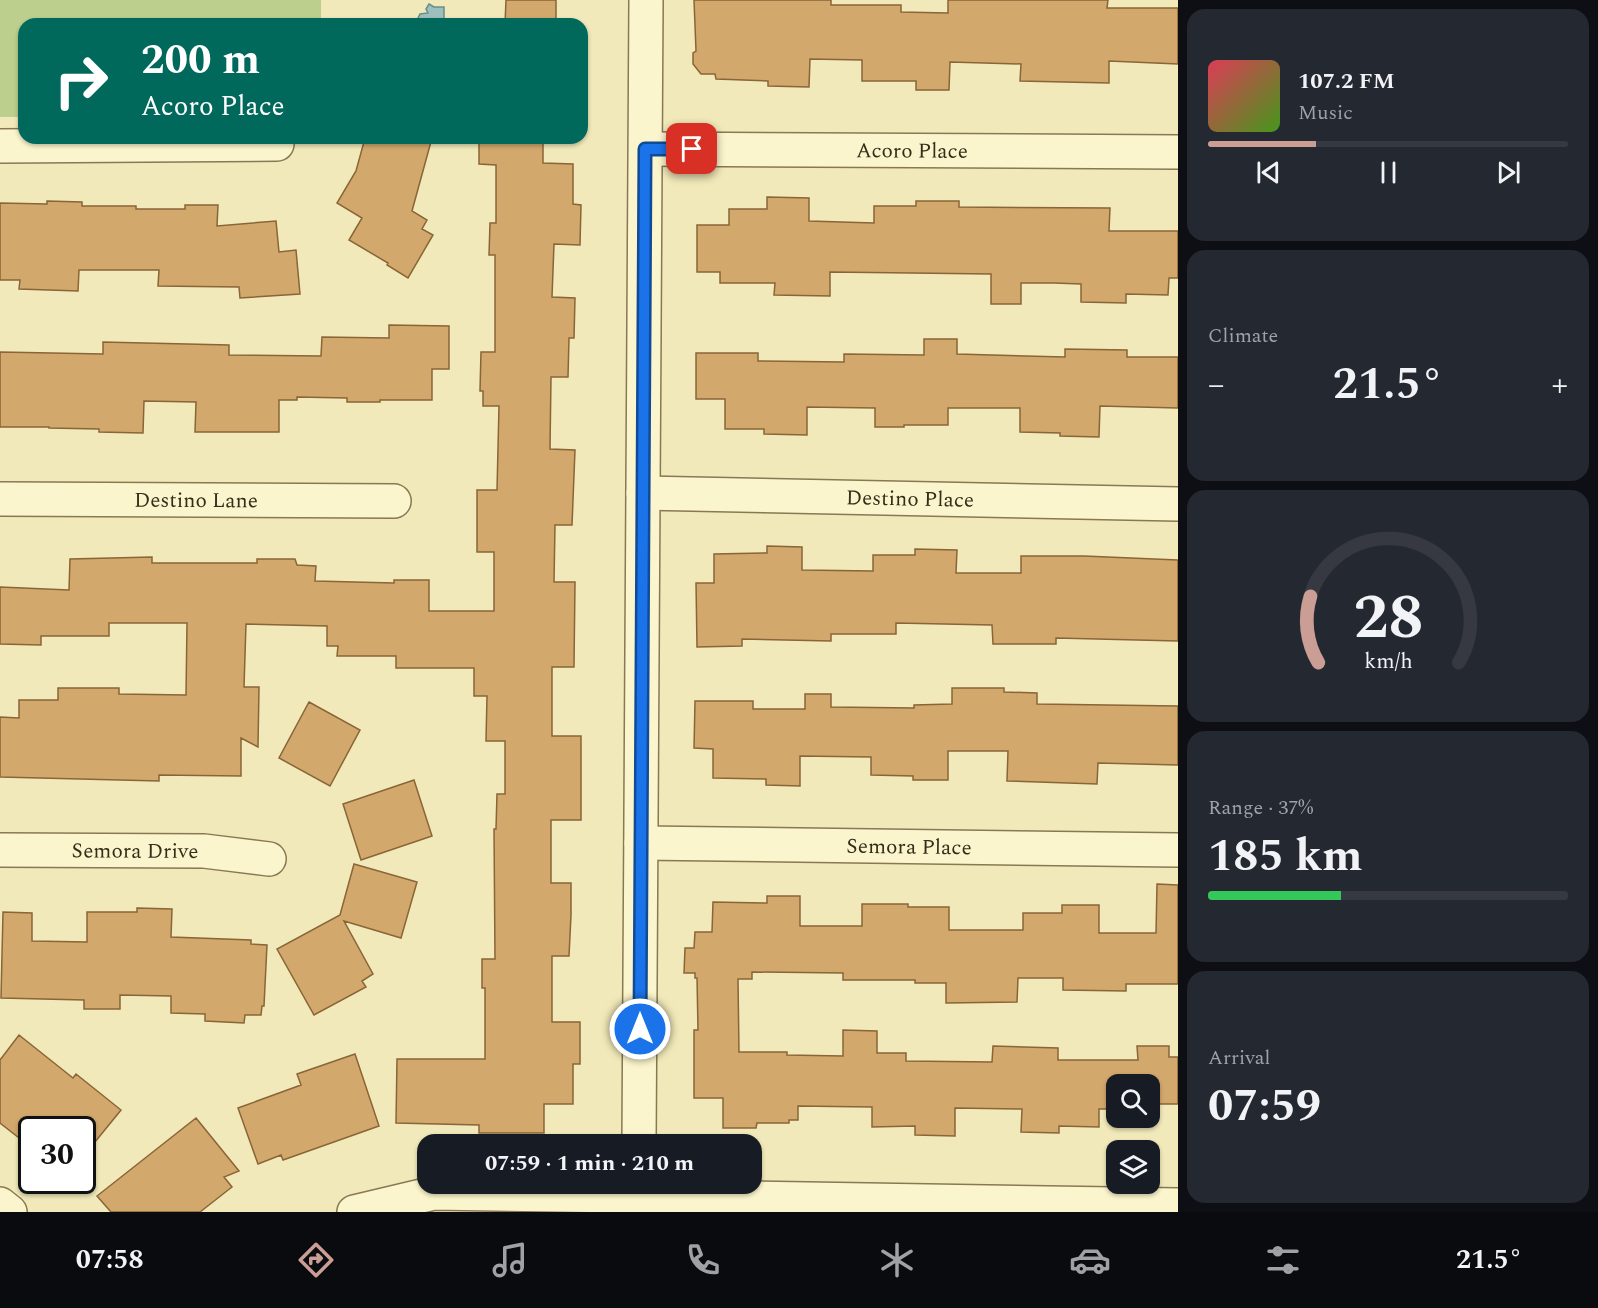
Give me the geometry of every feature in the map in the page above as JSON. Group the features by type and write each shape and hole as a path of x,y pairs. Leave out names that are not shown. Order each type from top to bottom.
{"street":[{"path":"639,1134 646,0"},
{"path":"0,146 277,144"},
{"name":"Acoro Place","path":"645,149 1178,152"},
{"name":"Destino Place","path":"643,493 1178,504"},
{"name":"Destino Lane","path":"0,500 394,501"},
{"name":"Semora Place","path":"641,843 1178,850"},
{"name":"Semora Drive","path":"0,850 204,851 268,859"},
{"path":"762,1193 1178,1205"},
{"path":"354,1212 430,1194"},
{"path":"0,1204 10,1212"}],"green space":[{"path":"0,0 321,0 321,18 18,18 18,117 0,117"}],"water":[{"path":"429,4 434,7 444,7 444,18 418,18 420,14 428,13 426,9"}],"building":[{"path":"506,0 556,0 556,18 505,18"},
{"path":"694,0 831,0 831,5 901,5 901,12 948,13 948,0 1108,0 1107,8 1178,8 1178,64 1109,61 1109,83 1020,81 1021,64 950,62 949,90 916,90 916,81 862,81 862,60 810,59 809,87 768,86 768,81 716,79 715,74 701,74 693,64 693,53 696,51"},
{"path":"363,144 430,144 412,211 427,220 422,229 433,235 408,278 349,240 362,218 337,203 356,171"},
{"path":"479,144 543,144 543,163 573,164 573,204 581,205 580,245 554,244 552,297 575,298 574,338 569,338 568,377 551,377 550,449 575,450 572,525 555,525 554,582 575,582 574,667 552,667 552,736 581,736 581,820 551,820 551,883 571,883 569,956 552,956 552,1022 580,1022 580,1064 573,1064 573,1104 544,1104 544,1133 479,1133 479,1125 396,1123 397,1059 485,1059 485,988 482,988 482,959 495,959 494,829 496,829 497,794 505,794 505,741 486,741 487,696 474,696 474,668 396,668 396,656 337,656 338,646 327,646 327,626 246,624 244,687 259,687 258,747 241,738 241,776 159,775 159,781 0,777 0,717 19,718 19,700 58,700 58,688 119,688 119,694 186,695 187,623 109,623 109,636 41,636 41,645 0,644 0,587 69,590 70,559 152,557 152,563 257,563 257,559 295,559 297,565 316,566 315,581 394,583 394,580 429,580 429,611 494,611 494,552 477,552 477,490 497,490 499,406 483,406 483,391 480,391 481,352 495,352 495,255 489,255 490,223 496,223 496,165 479,164"},
{"path":"767,197 809,198 809,221 874,223 874,206 916,206 916,201 959,201 959,207 1110,208 1109,231 1178,231 1178,278 1169,278 1168,295 1126,294 1126,303 1081,302 1081,284 1021,283 1021,304 991,304 991,274 830,272 830,296 774,295 775,283 720,283 720,272 697,272 697,225 729,225 729,209 767,209"},
{"path":"47,201 82,202 82,206 136,206 136,209 185,209 185,205 218,205 217,226 276,221 279,252 296,250 300,294 240,298 239,287 158,286 159,270 79,270 78,291 19,289 20,280 0,280 0,203 47,204"},
{"path":"389,325 449,326 449,369 432,369 432,400 347,402 347,398 297,397 297,400 279,400 279,432 195,432 196,402 144,401 143,433 99,432 99,429 0,427 0,352 103,354 103,342 229,345 229,355 321,356 322,337 389,338"},
{"path":"924,339 957,339 957,354 1065,357 1065,349 1127,350 1127,357 1178,357 1178,408 1100,406 1099,437 1020,432 1020,408 948,408 948,425 875,427 875,408 807,407 807,435 764,434 764,429 725,429 725,399 696,399 696,353 758,353 758,361 844,362 844,354 924,355"},
{"path":"767,546 802,547 802,570 873,571 873,555 915,555 915,549 957,550 956,573 1021,573 1021,556 1178,560 1178,641 1056,638 1056,644 993,644 992,625 896,623 896,634 831,634 831,641 742,639 742,646 697,647 696,583 714,583 714,554 767,553"},
{"path":"952,688 1004,688 1004,692 1037,693 1037,704 1178,706 1178,765 1098,763 1097,784 1007,781 1008,751 948,751 948,780 913,780 913,776 871,775 871,757 800,756 800,786 766,785 766,779 713,778 713,749 694,748 695,701 753,701 753,709 805,709 805,694 831,694 831,707 914,708 914,705 952,704"},
{"path":"309,702 360,730 330,786 279,758"},
{"path":"414,780 432,836 361,860 343,804"},
{"path":"354,864 417,882 401,938 344,921 373,974 362,981 366,987 314,1015 277,949 340,915"},
{"path":"1157,884 1178,885 1178,984 1126,984 1126,991 1063,990 1063,978 1018,978 1017,1002 946,1003 946,983 915,983 915,980 843,980 843,973 752,972 752,979 738,979 739,1052 787,1052 787,1055 843,1056 843,1030 877,1031 877,1053 906,1053 906,1061 992,1062 993,1046 1058,1048 1058,1060 1138,1060 1137,1046 1169,1046 1169,1057 1178,1057 1178,1104 1160,1104 1160,1074 1106,1074 1106,1109 1099,1109 1099,1127 1059,1126 1059,1133 1021,1132 1022,1109 955,1108 955,1136 915,1135 915,1126 872,1127 872,1107 798,1106 798,1120 789,1120 789,1123 757,1123 756,1128 723,1128 723,1098 694,1098 694,1030 698,1030 697,978 695,978 695,973 684,973 685,948 694,948 695,932 712,932 713,902 767,903 767,896 800,896 800,926 862,926 862,904 949,907 949,930 1023,930 1023,913 1062,913 1062,905 1099,905 1099,933 1156,933"},
{"path":"137,908 172,909 171,937 251,940 251,944 267,945 264,1006 262,1006 261,1015 245,1015 244,1023 205,1021 205,1014 171,1013 171,996 120,995 120,1009 84,1009 84,1000 1,998 3,912 32,913 32,941 87,942 87,912 137,912"},
{"path":"19,1035 73,1078 76,1074 121,1110 96,1141 96,1116 18,1116 18,1137 0,1123 0,1060"},
{"path":"355,1054 379,1126 283,1160 281,1155 258,1164 238,1108 301,1085 297,1074"},
{"path":"196,1118 239,1171 224,1177 232,1187 200,1212 111,1212 97,1196"}],"route":[{"path":"640,1029 645,149 692,149"}]}
